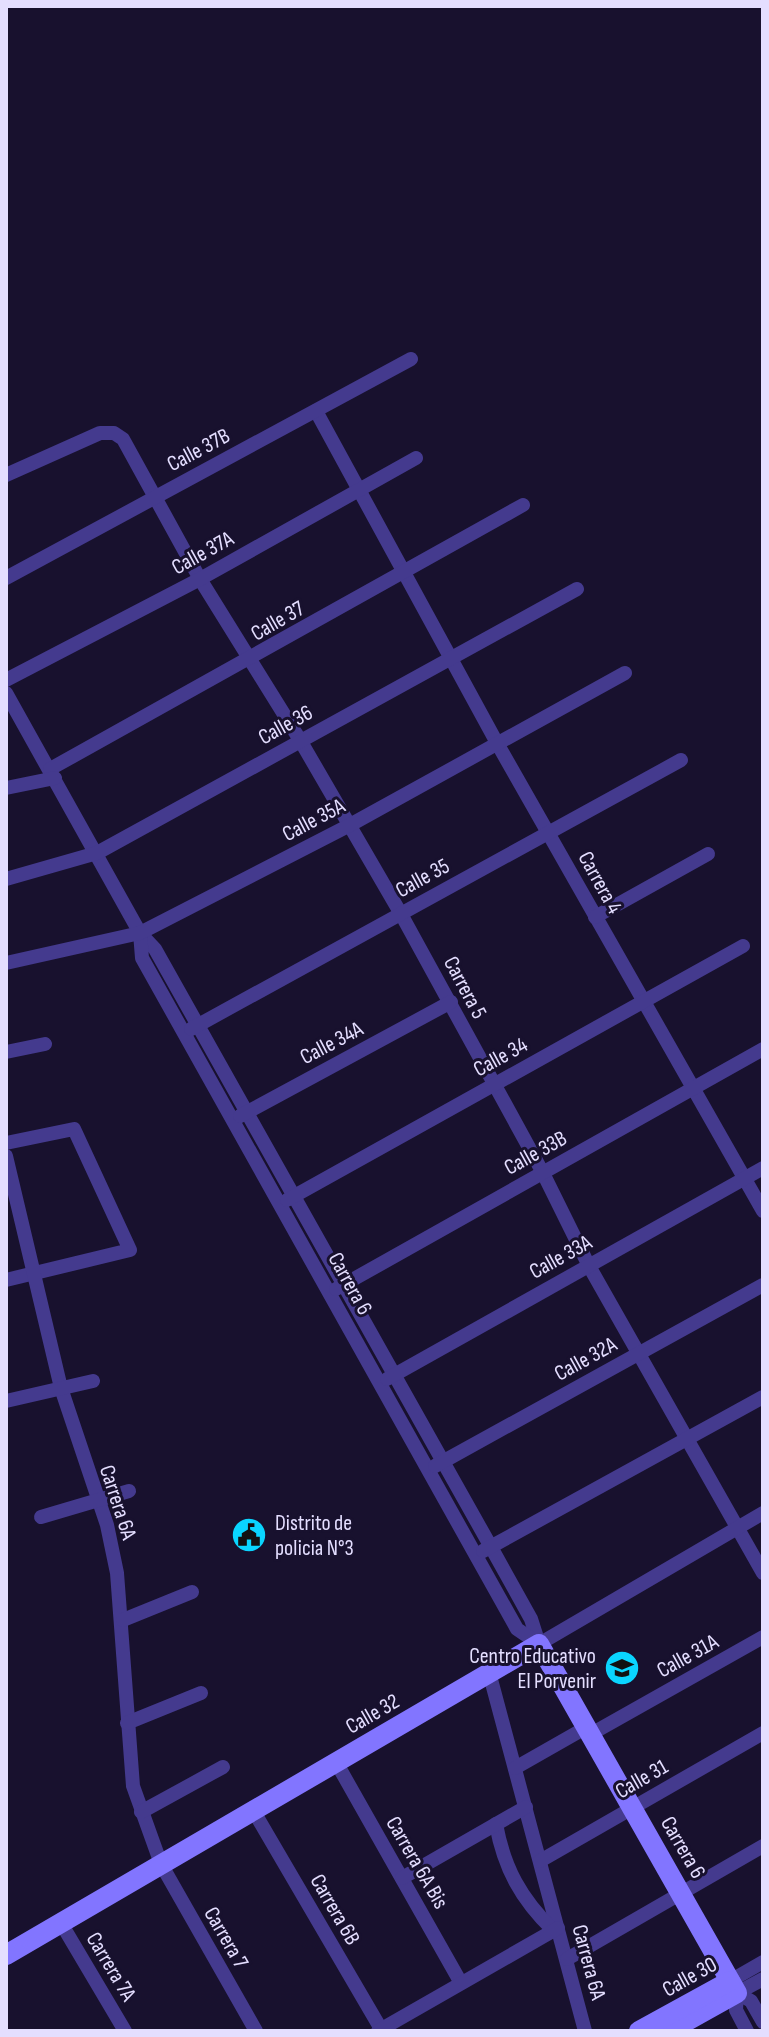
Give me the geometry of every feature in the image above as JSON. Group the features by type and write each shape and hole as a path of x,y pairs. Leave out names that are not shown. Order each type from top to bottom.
{"street":[{"name":"Calle 37B","path":"6,578 411,359"},
{"name":"Carrera 4","path":"316,411 497,743 763,1211"},
{"name":"Carrera 5","path":"6,475 100,433 114,433 123,439 200,579 300,740 451,1002 492,1086 543,1173 589,1266 763,1573"},
{"name":"Calle 37A","path":"6,680 200,579 416,458"},
{"name":"Calle 37","path":"6,788 53,774 523,505"},
{"name":"Calle 36","path":"6,879 97,853 577,589"},
{"name":"Calle 35A","path":"6,963 140,933 350,825 625,673"},
{"name":"Carrera 6","path":"6,693 140,933 155,949 531,1619 539,1644 733,1987 736,2010 747,2031"},
{"name":"Calle 35","path":"184,1033 681,760"},
{"path":"595,917 708,854"},
{"name":"Carrera 6","path":"140,933 142,958 476,1556 517,1629 539,1644"},
{"name":"Calle 34","path":"279,1204 743,946"},
{"name":"Calle 34A","path":"232,1120 451,1002"},
{"path":"6,1052 45,1044"},
{"name":"Calle 33B","path":"329,1293 763,1049"},
{"path":"6,1143 74,1129 130,1250 6,1280"},
{"name":"Carrera 6A","path":"6,1156 61,1388 117,1573 123,1620 133,1786 161,1864"},
{"name":"Calle 33A","path":"379,1383 763,1168"},
{"name":"Calle 32A","path":"428,1470 763,1285"},
{"path":"6,1401 93,1381"},
{"path":"476,1556 763,1397"},
{"path":"41,1517 129,1491"},
{"name":"Calle 32","path":"6,1955 763,1513"},
{"path":"123,1620 192,1592"},
{"name":"Calle 31A","path":"515,1768 763,1637"},
{"name":"Carrera 6A","path":"489,1672 555,1929 567,1959 585,2031"},
{"path":"127,1723 201,1693"},
{"name":"Calle 31","path":"540,1861 763,1733"},
{"name":"Carrera 6A Bis","path":"336,1762 461,1983"},
{"path":"141,1812 223,1767"},
{"path":"402,1878 526,1807"},
{"name":"Carrera 6B","path":"253,1810 380,2030"},
{"path":"380,2030 555,1929 520,1893 508,1872 496,1824"},
{"path":"567,1959 763,1846"},
{"name":"Carrera 7","path":"161,1864 256,2031"},
{"name":"Carrera 7A","path":"61,1923 119,2029"},
{"name":"Calle 30","path":"669,2031 733,1987 763,1962"},
{"name":"Calle 30","path":"639,2031 733,1987 763,1979"},
{"name":"Carrera 6","path":"733,1987 751,2001 763,2022"}],"place":[{"name":"Distrito de policia N°3","path":"249,1535"},
{"name":"Centro Educativo El Porvenir","path":"622,1668"}]}
